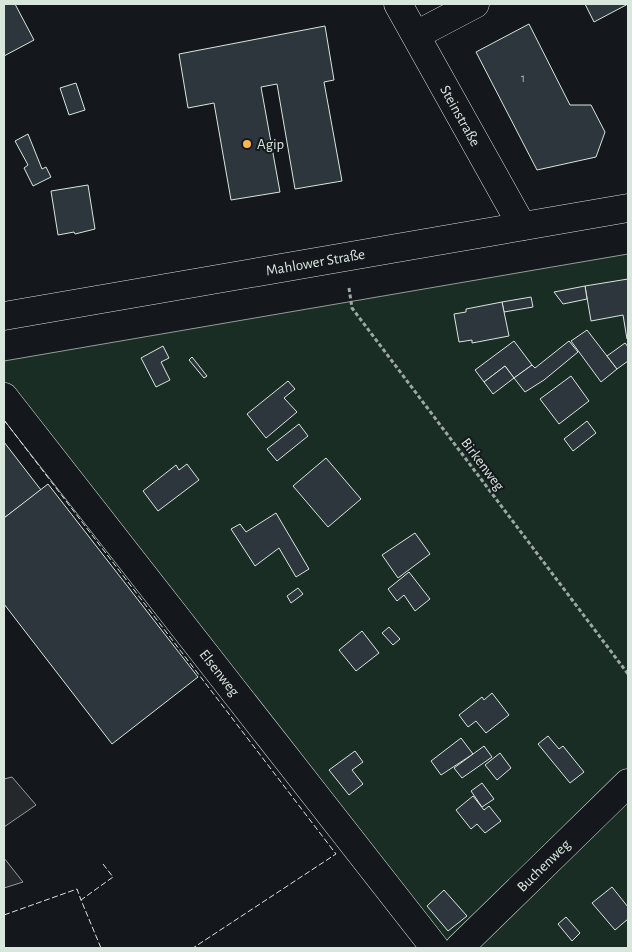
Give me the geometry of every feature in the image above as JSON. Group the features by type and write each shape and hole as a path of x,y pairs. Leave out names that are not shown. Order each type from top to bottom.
{"main road":[{"name":"Steinstraße","path":"398,4 522,226"},
{"path":"416,35 475,4"},
{"name":"Mahlower Straße","path":"4,316 628,208"},
{"name":"Elsenweg","path":"4,397 435,948"},
{"name":"Buchenweg","path":"459,948 628,783"}],"path":[{"name":"Birkenweg","path":"346,257 352,308 628,674"}],"green space":[{"path":"628,254 628,948 435,948 4,413 4,361"}],"shaded area":[{"path":"12,777 36,805 4,827 4,779"},
{"path":"4,858 23,882 4,888"}],"building":[{"path":"4,4 15,4 34,40 4,56"},
{"path":"585,4 628,4 594,22"},
{"path":"529,24 570,105 591,105 605,132 596,157 537,170 476,52"},
{"name":"Agip","path":"325,26 334,80 324,82 342,181 295,189 277,84 261,87 280,192 231,200 214,103 188,108 179,54"},
{"path":"76,83 85,110 69,115 60,88"},
{"path":"28,134 42,169 46,167 51,177 33,186 24,168 28,165 15,141"},
{"path":"88,185 95,229 75,234 74,232 58,235 51,191"},
{"path":"628,279 627,339 623,315 591,321 585,286"},
{"path":"585,286 587,299 563,304 554,292"},
{"path":"531,297 533,307 504,312 502,302"},
{"path":"502,302 509,336 472,343 472,340 459,342 454,314 466,312 466,309"},
{"path":"587,330 617,369 601,382 571,341"},
{"path":"514,341 532,365 514,378 505,366 484,382 475,370"},
{"path":"569,341 578,352 544,380 525,392 514,378 532,365 535,368"},
{"path":"625,343 628,347 628,361 617,369 607,356"},
{"path":"163,346 169,358 161,362 170,380 156,387 141,358"},
{"path":"192,357 207,376 204,378 189,360"},
{"path":"505,366 514,378 493,394 484,382"},
{"path":"571,376 589,401 559,424 540,399"},
{"path":"288,381 295,389 284,398 297,412 266,438 247,414"},
{"path":"587,421 596,433 573,451 564,439"},
{"path":"299,424 308,436 277,461 267,449"},
{"path":"4,442 41,490 4,518"},
{"path":"326,458 361,499 328,527 293,486"},
{"path":"187,464 199,480 158,511 143,491 176,465 179,470"},
{"path":"48,484 198,677 112,744 4,604 4,518"},
{"path":"276,513 309,569 296,577 279,548 255,566 231,529 240,524 246,532"},
{"path":"415,533 430,554 398,578 382,555"},
{"path":"409,572 430,599 415,611 404,595 397,601 388,589"},
{"path":"298,588 303,594 291,603 287,596"},
{"path":"389,627 400,639 393,645 382,633"},
{"path":"362,631 379,653 356,671 339,650"},
{"path":"492,693 509,715 486,733 476,721 468,727 459,715 482,697 484,700"},
{"path":"548,736 559,749 563,746 584,772 570,783 538,744"},
{"path":"461,738 473,754 441,775 431,761"},
{"path":"484,746 492,757 462,778 454,768"},
{"path":"355,751 363,762 352,770 363,784 349,795 329,770"},
{"path":"500,753 511,768 497,780 485,765"},
{"path":"482,783 494,799 482,807 471,791"},
{"path":"473,796 484,810 489,806 501,821 485,833 477,824 471,829 456,810"},
{"path":"612,887 628,907 628,919 615,930 592,903"},
{"path":"444,890 467,916 448,931 427,906"},
{"path":"566,917 580,933 572,941 558,924"}],"fence":[{"path":"4,420 336,854 193,948"},
{"path":"101,948 81,900 113,877 103,864"},
{"path":"4,915 77,889 81,900"}],"place":[{"name":"Agip","path":"247,144"}]}
